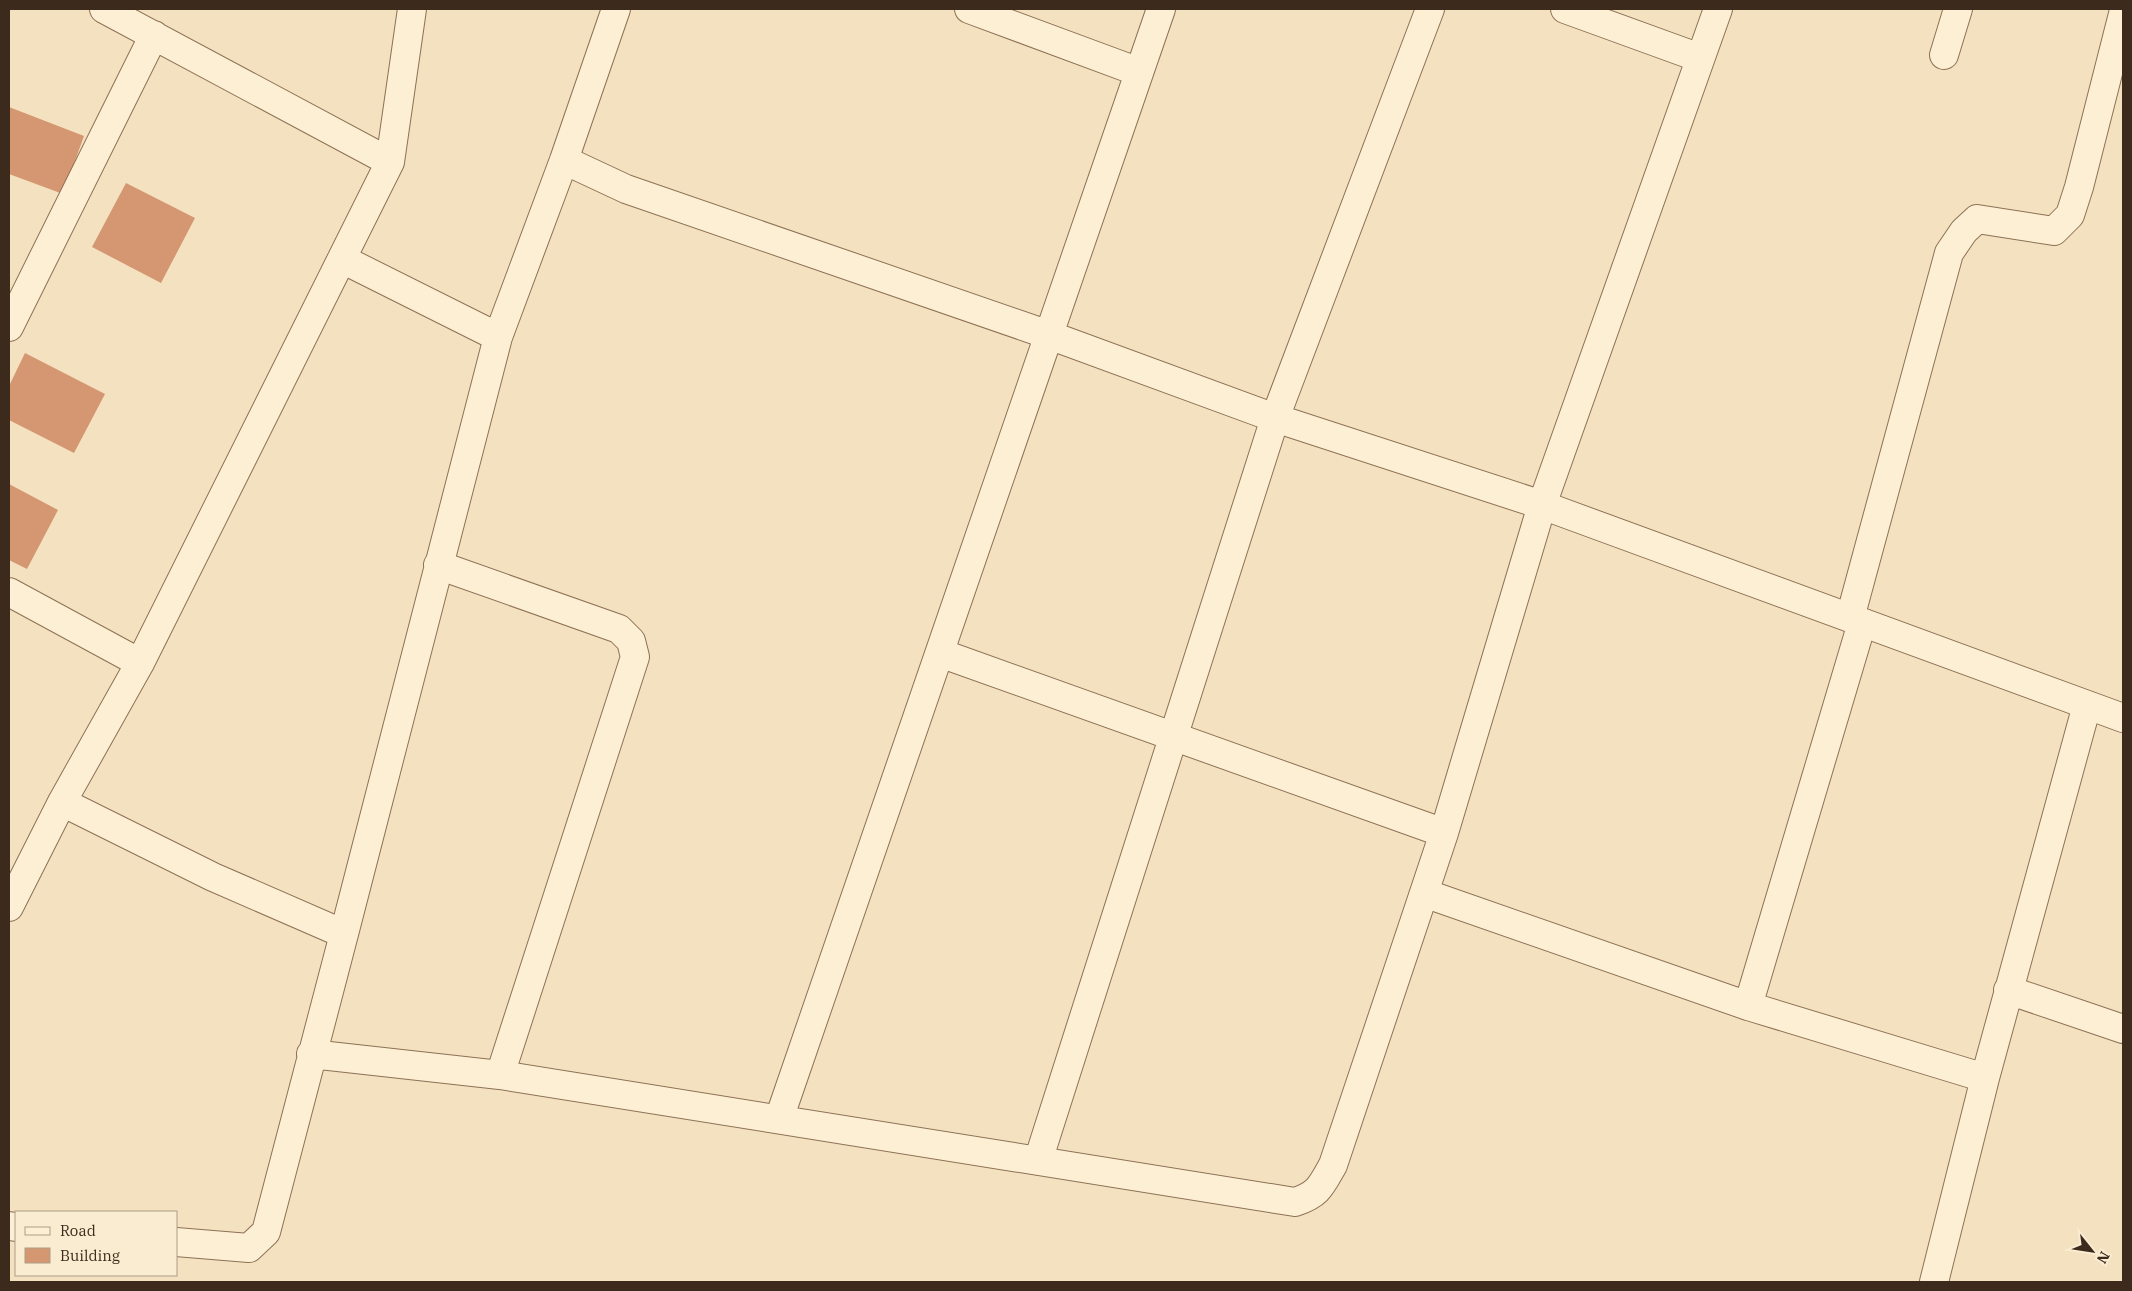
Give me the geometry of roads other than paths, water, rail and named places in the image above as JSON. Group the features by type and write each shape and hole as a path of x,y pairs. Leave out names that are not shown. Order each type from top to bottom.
{"street":[{"path":"104,9 390,162"},
{"path":"9,907 62,802 140,663 390,162 412,9"},
{"path":"178,1242 248,1248 266,1232 498,337 564,160 616,9"},
{"path":"968,9 1139,72"},
{"path":"779,1119 1161,9"},
{"path":"1038,1161 1275,418 1430,9"},
{"path":"1565,9 1700,58"},
{"path":"311,1054 500,1075 1295,1202 1310,1197 1321,1186 1333,1165 1444,833 1542,505 1718,9"},
{"path":"1944,55 1958,9"},
{"path":"1748,1006 1856,620 1949,253 1964,231 1977,219 2054,231 2070,215 2079,187 2123,14"},
{"path":"9,327 154,35"},
{"path":"564,160 626,189 1049,335 1275,418 1542,505 2123,718"},
{"path":"342,258 498,337"},
{"path":"438,565 619,629 631,641 635,657 500,1075"},
{"path":"9,592 140,663"},
{"path":"940,653 1444,833"},
{"path":"1934,1282 2008,990 2087,705"},
{"path":"62,802 213,877 344,934"},
{"path":"1424,893 1748,1006 1985,1078"},
{"path":"2008,990 2123,1029"}]}
